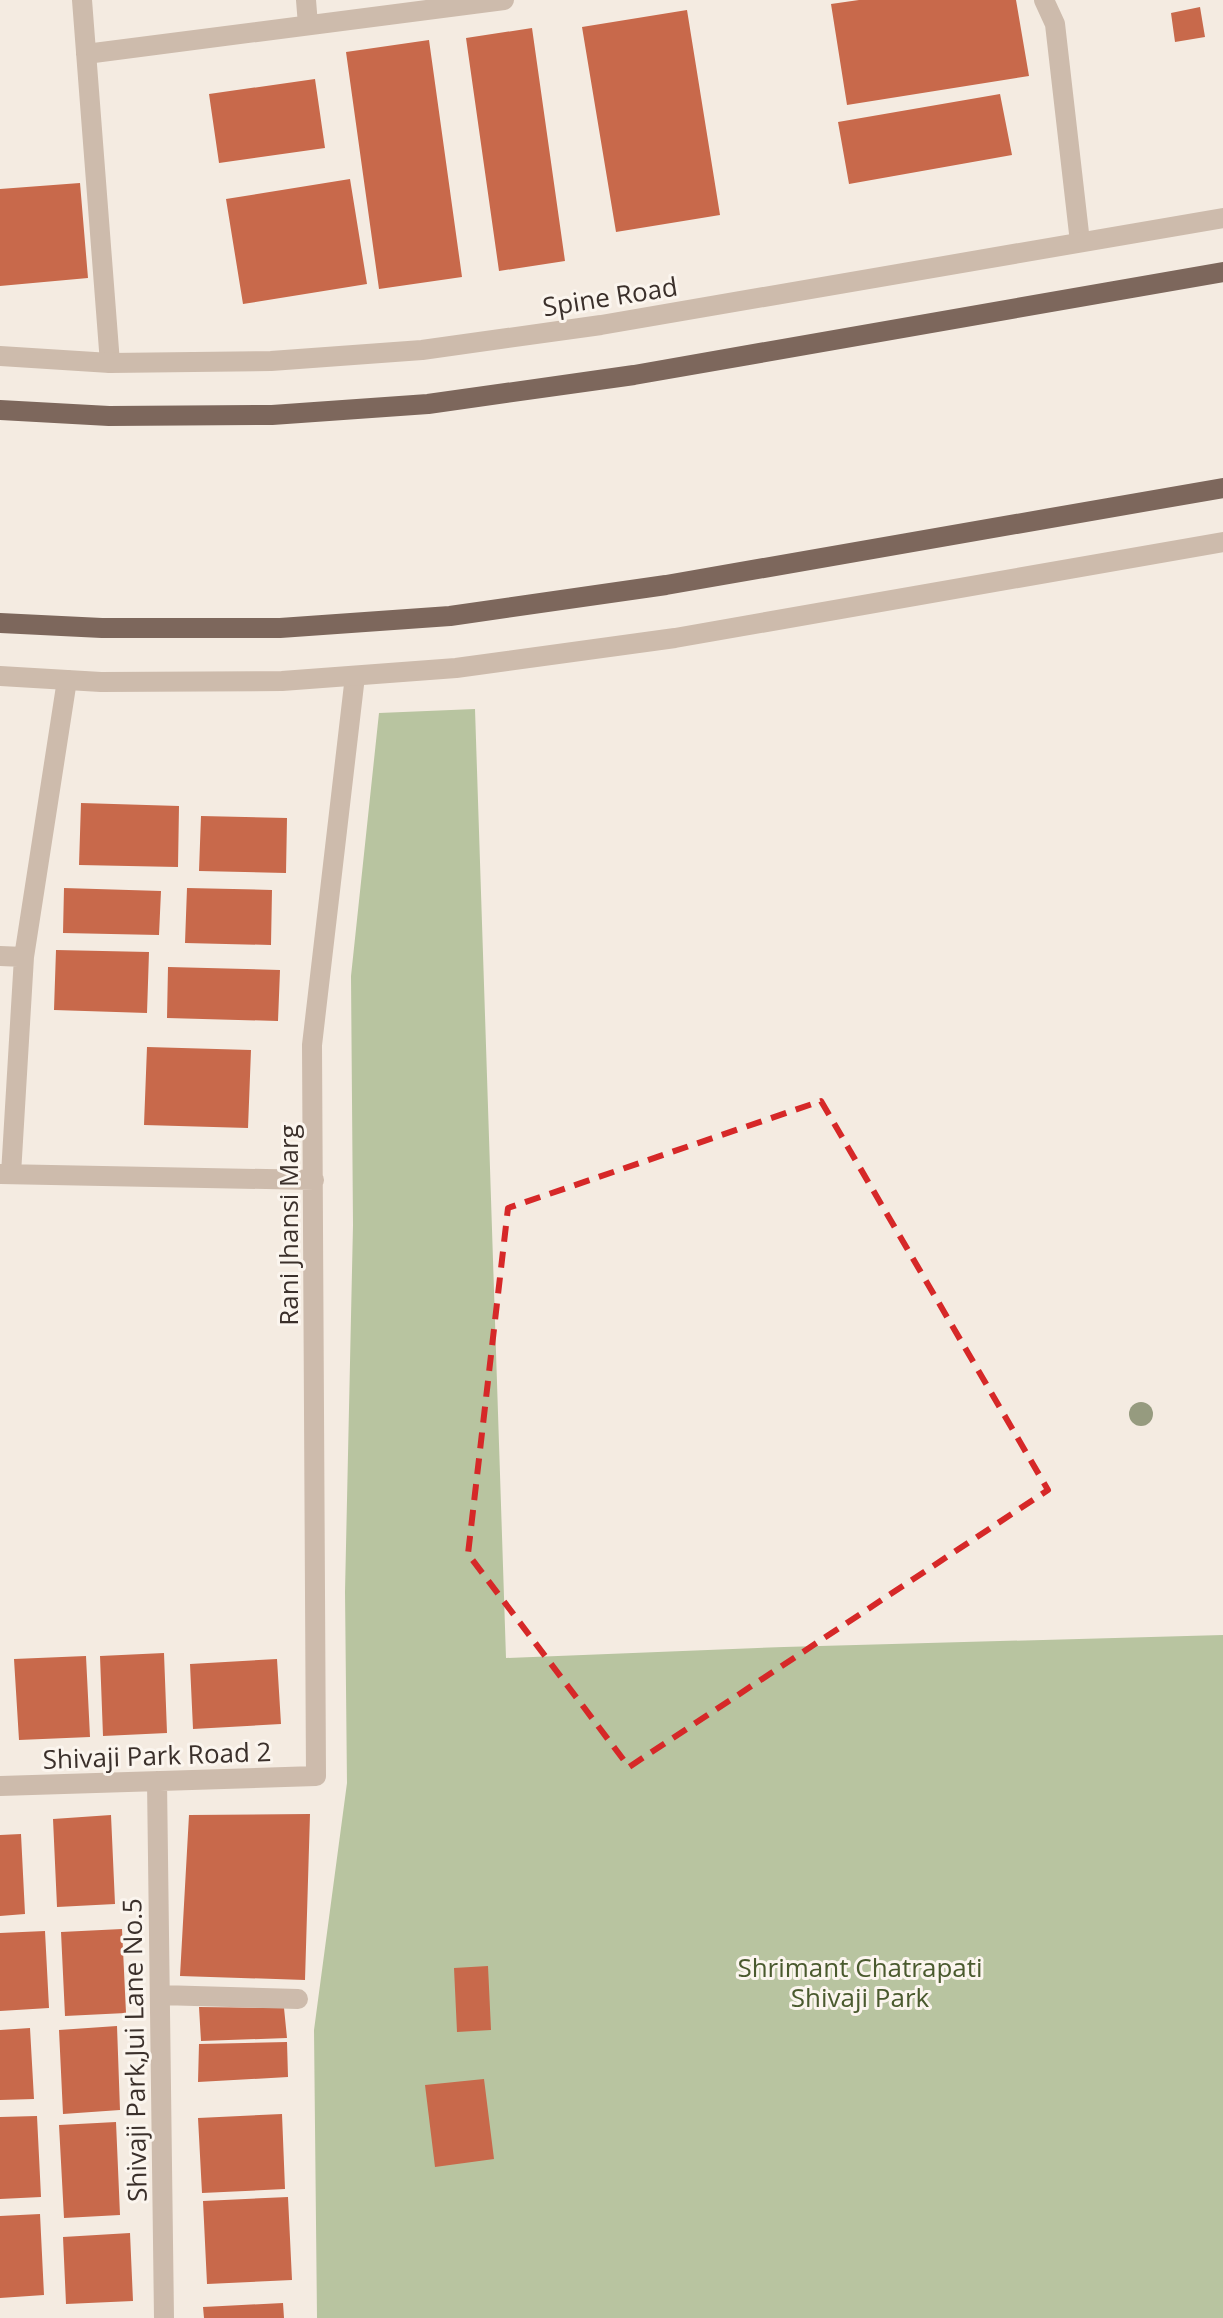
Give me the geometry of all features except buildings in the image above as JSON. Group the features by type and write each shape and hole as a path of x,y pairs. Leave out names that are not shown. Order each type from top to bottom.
{"main road":[{"path":"0,410 109,416 272,415 428,404 634,375 1223,272"},
{"path":"0,623 102,628 280,628 450,616 666,585 1223,488"}],"street":[{"path":"82,0 110,363"},
{"path":"306,0 308,25"},
{"path":"86,54 504,0"},
{"path":"1044,0 1055,24 1080,242"},
{"name":"Spine Road","path":"0,356 110,363 271,361 422,350 601,325 1223,218"},
{"path":"0,676 101,682 282,681 456,668 675,638 1223,542"},
{"name":"Rani Jhansi Marg","path":"316,1776 312,1045 355,676"},
{"path":"67,680 24,957 5,1174 314,1180"},
{"path":"0,956 24,957"},
{"name":"Shivaji Park Road 2","path":"0,1786 316,1776"},
{"name":"Shivaji Park,Jui Lane No.5","path":"157,1781 164,2318"},
{"path":"160,1995 298,1999"}],"highlighted area":[{"path":"821,1101 1048,1490 629,1767 468,1554 508,1208"}],"green space":[{"name":"Shrimant Chatrapati Shivaji Park","path":"475,709 506,1658 1223,1635 1223,2318 317,2318 314,2030 347,1783 345,1592 353,1225 351,976 379,713"}]}
